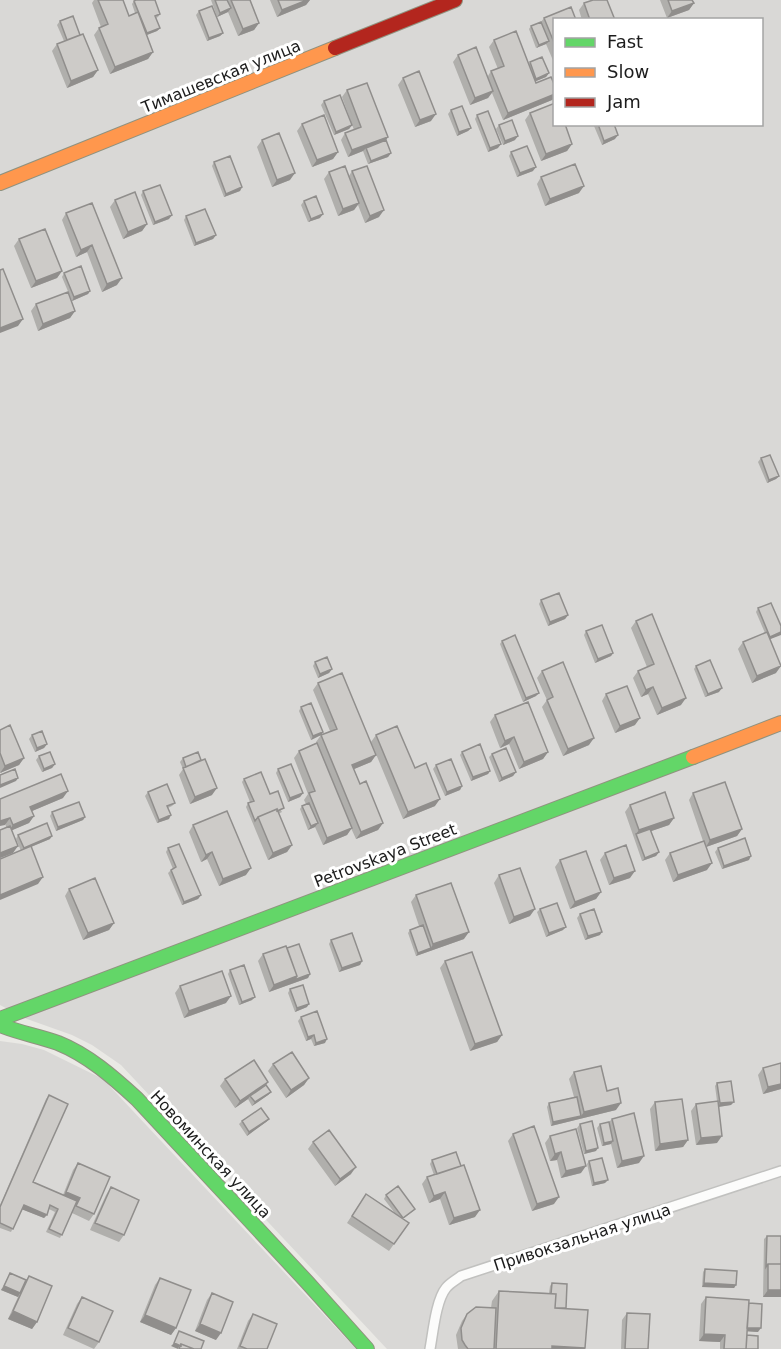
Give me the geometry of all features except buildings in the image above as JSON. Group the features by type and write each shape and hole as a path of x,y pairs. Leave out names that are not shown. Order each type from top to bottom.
{"street":[{"name":"Тимашевская улица","path":"0,183 455,0"},
{"name":"Petrovskaya Street","path":"0,1019 781,723"},
{"name":"Новоминская улица","path":"0,1025 76,1051 108,1072 137,1099 367,1349"}],"lane":[{"name":"Привокзальная улица","path":"430,1349 443,1290 461,1276 781,1171"}],"shaded area":[{"path":"0,0 781,0 781,1349 387,1349 121,1065 92,1045 72,1035 27,1019 0,1005"},
{"path":"0,1041 44,1050 103,1079 356,1349 0,1349"}],"traffic: fast":[{"path":"0,1019 693,757"},
{"path":"0,1025 69,1048 100,1067 128,1091 367,1349"}],"traffic: slow":[{"path":"0,183 335,48"},
{"path":"693,757 781,723"}],"traffic: jam":[{"path":"335,48 455,0"}]}
